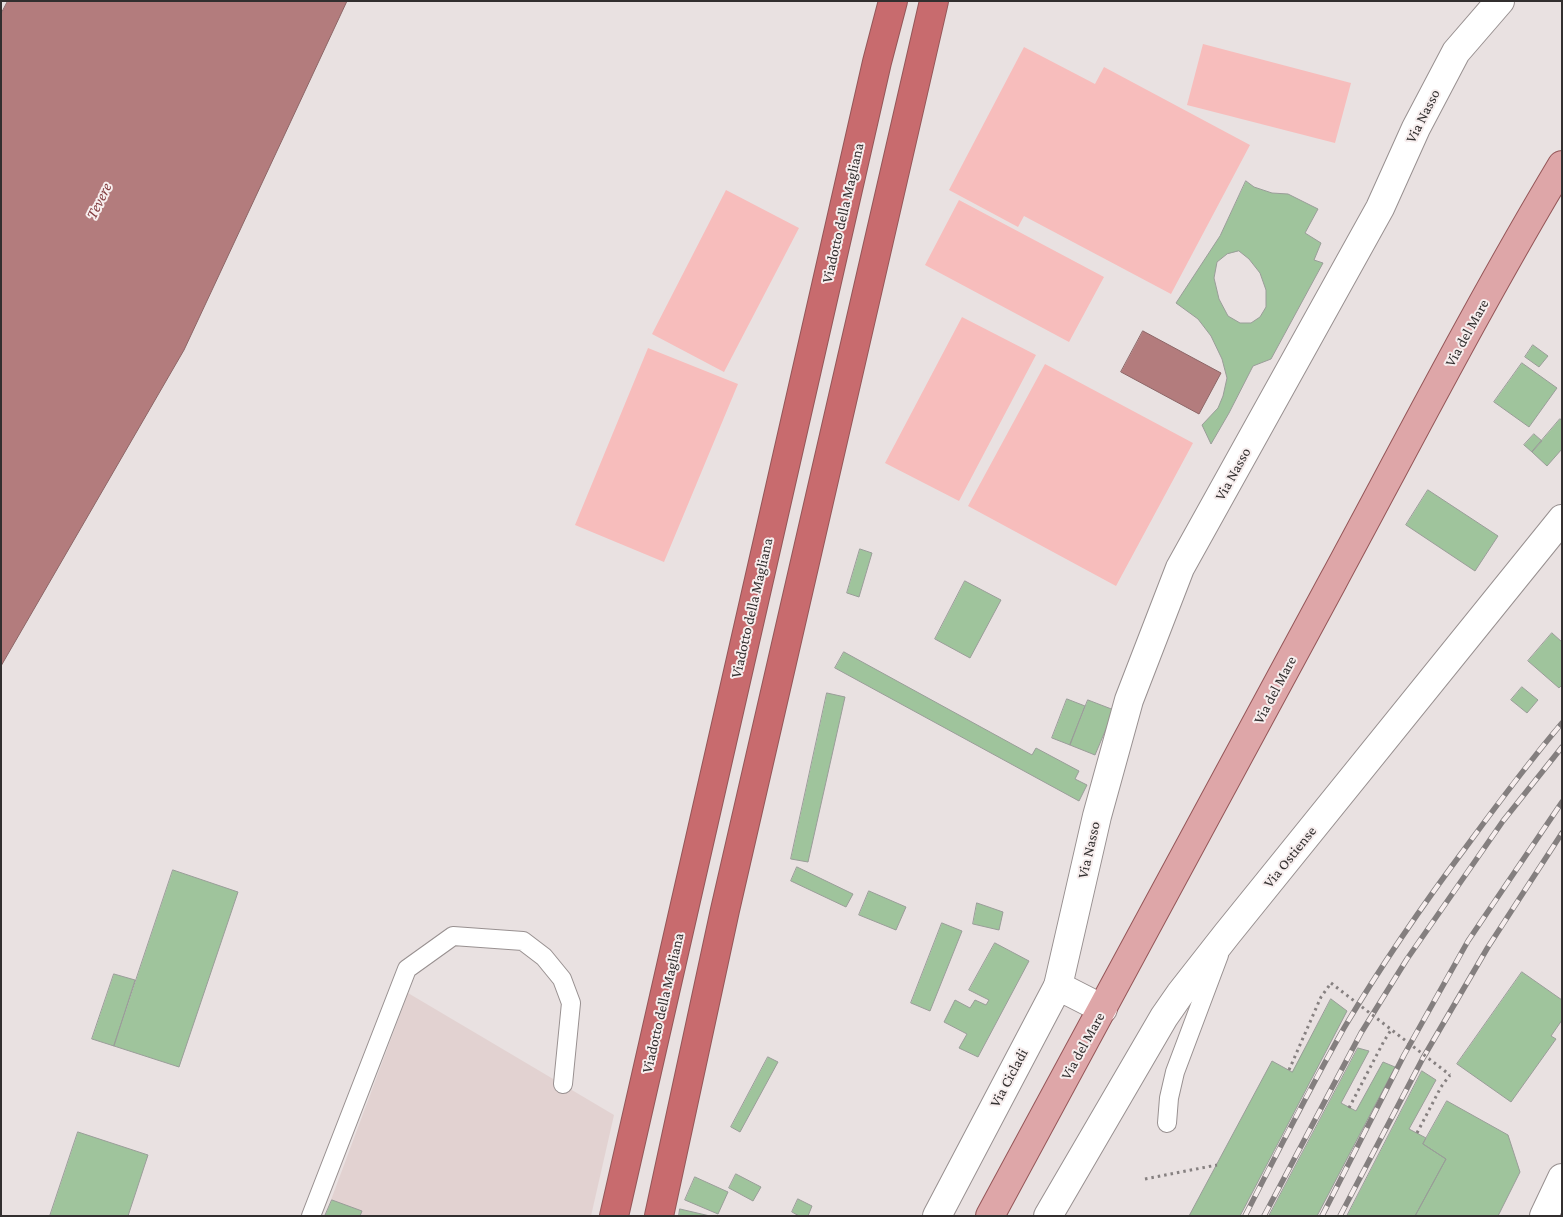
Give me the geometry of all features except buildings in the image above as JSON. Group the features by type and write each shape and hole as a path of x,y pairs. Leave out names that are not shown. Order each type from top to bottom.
{"highway":[{"name":"Viadotto della Magliana","path":"614,1216 877,62 893,1"},
{"path":"659,1216 725,910 934,1"}],"main road":[{"name":"Via del Mare","path":"990,1216 1453,358 1532,214 1562,165"}],"street":[{"name":"Via Nasso","path":"1058,986 1097,816 1129,700 1180,568 1380,208 1416,128 1456,52 1500,1"},
{"name":"Via Ostiense","path":"1048,1216 1164,1018 1191,979 1562,519"},
{"path":"1058,986 1103,1009"},
{"name":"Via Cicladi","path":"937,1216 1058,986"},
{"path":"1544,1216 1562,1178"}],"lane":[{"path":"1166,1123 1175,1072 1227,934"},
{"path":"311,1216 407,969 453,936 523,941 544,957 562,979 571,1003 563,1084"}],"path":[{"path":"1289,1070 1321,997 1331,983 1450,1075 1441,1087 1417,1133"},
{"path":"1348,1108 1391,1030"},
{"path":"1145,1179 1217,1165"}],"shaded area":[{"path":"1203,44 1351,83 1335,143 1187,105"},
{"path":"1024,47 1095,84 1104,67 1250,145 1171,294 1024,216 1018,227 949,190"},
{"path":"726,190 799,228 724,372 652,334"},
{"path":"959,200 1104,277 1069,342 925,265"},
{"path":"962,317 1036,355 959,501 885,463"},
{"path":"648,348 738,384 664,562 575,525"},
{"path":"1045,364 1193,443 1116,586 968,506"},
{"path":"408,993 614,1115 591,1216 325,1216"}],"water":[{"name":"Tevere","path":"8,1 347,1 184,350 1,666 1,14"},
{"path":"1143,331 1221,373 1199,414 1121,372"}],"railway":[{"path":"1245,1216 1318,1075 1373,981 1452,866 1514,782 1562,723"},
{"path":"1264,1216 1361,1033 1407,959 1503,821 1562,747"},
{"path":"1322,1216 1404,1055 1468,941 1562,802"},
{"path":"1340,1216 1423,1058 1488,947 1562,833"}]}
